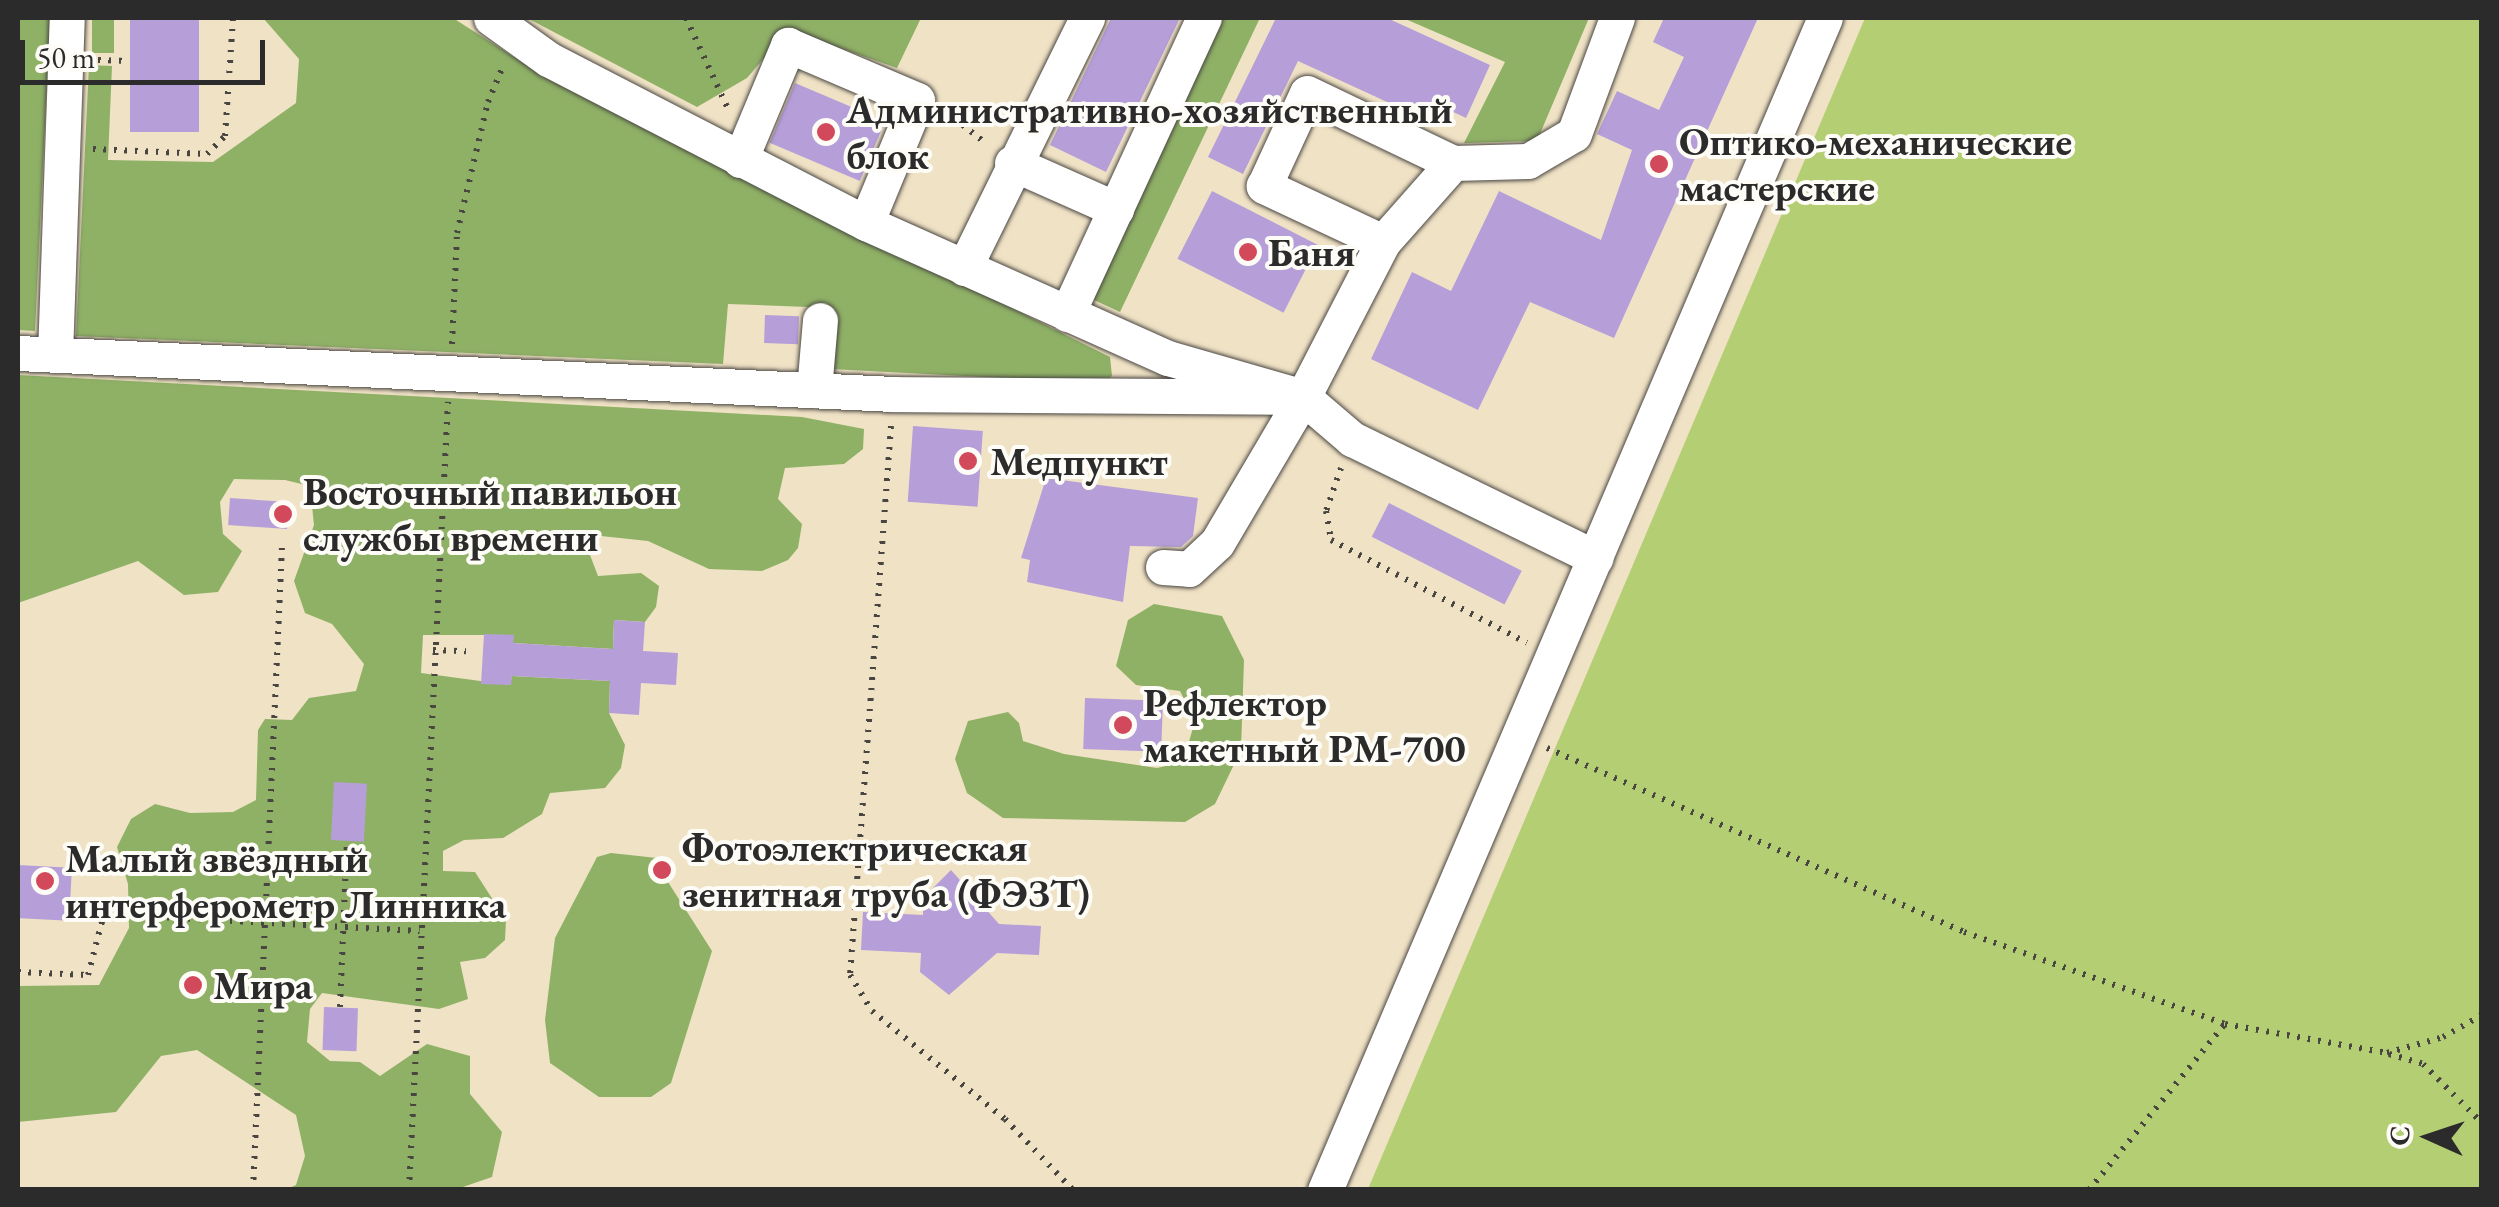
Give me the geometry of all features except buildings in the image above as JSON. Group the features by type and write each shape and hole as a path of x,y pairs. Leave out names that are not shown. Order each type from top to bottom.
{"lane":[{"path":"55,355 68,18"},
{"path":"964,268 1012,162 1087,18"},
{"path":"1068,314 1204,18"},
{"path":"1383,242 1264,186 1307,92 1453,163 1528,161 1574,134 1617,18"},
{"path":"1325,1190 1824,18"},
{"path":"503,26 548,58 742,153 866,222 1168,358 1304,397 1352,438 1596,558"},
{"path":"742,153 788,45 917,100 866,222"},
{"path":"1012,162 1116,209"},
{"path":"1163,568 1189,569 1217,543 1304,397 1383,242 1453,163"},
{"path":"814,390 820,320"},
{"path":"18,353 450,378 894,394 1304,397"},
{"path":"1155,397 1173,388 1176,374 1168,358"}],"path":[{"path":"64,148 207,154 225,136 233,18"},
{"path":"686,18 742,153"},
{"path":"408,1190 433,650 458,233 503,26"},
{"path":"894,394 850,975 858,993 1005,1119 1073,1190"},
{"path":"1352,438 1326,512 1331,540 1554,657"},
{"path":"254,1190 282,546"},
{"path":"433,650 466,651"},
{"path":"1519,735 1964,932 2225,1024 2387,1053 2423,1064 2482,1123"},
{"path":"340,1008 347,840"},
{"path":"18,972 88,975 104,914 420,931"},
{"path":"224,989 262,990"},
{"path":"2387,1053 2443,1037 2482,1016"},
{"path":"2088,1190 2225,1024"}],"green space":[{"path":"18,18 50,18 35,331 18,330"},
{"path":"92,18 114,18 114,53 92,53"},
{"path":"263,18 453,18 539,73 1110,357 1112,376 1103,383 831,369 834,308 728,304 723,364 76,336 89,65 112,66 108,160 213,162 296,103 299,59"},
{"path":"527,18 921,18 897,68 788,30 747,78 697,107"},
{"path":"1222,18 1260,18 1120,312 1092,299"},
{"path":"1403,18 1589,18 1537,141 1464,143 1505,62"},
{"path":"1865,18 2481,18 2481,1189 1368,1189"},
{"path":"18,375 802,417 864,429 863,449 844,464 785,468 778,499 802,524 798,548 788,560 762,571 709,569 648,541 601,536 590,555 598,576 641,573 659,586 656,607 645,622 614,620 613,649 513,643 513,635 423,635 421,673 510,685 512,676 610,681 609,713 625,745 621,768 605,788 550,793 542,814 503,838 464,840 443,851 443,871 475,872 506,920 505,940 485,958 460,962 468,999 439,1009 322,993 310,1009 307,1042 330,1061 360,1062 380,1076 427,1044 470,1056 470,1094 502,1132 492,1177 457,1189 287,1189 296,1185 305,1156 296,1115 197,1050 161,1056 116,1112 18,1122 18,986 99,985 129,928 128,884 117,847 131,819 155,804 190,813 233,812 256,800 258,730 265,719 292,720 309,698 356,691 364,664 332,624 305,613 294,581 314,525 310,486 285,480 234,479 220,502 223,534 242,551 218,592 184,595 138,561 18,603"},
{"path":"1154,604 1222,616 1244,660 1241,750 1215,804 1185,822 1003,818 967,793 955,759 968,721 1008,712 1019,723 1023,741 1064,754 1157,768 1183,762 1195,721 1180,691 1136,685 1116,666 1128,620"},
{"path":"611,853 657,858 650,864 653,879 668,882 712,951 671,1083 651,1097 599,1097 550,1063 545,1020 555,938 597,857"}],"place":[{"name":"Административно-хозяйственный блок","path":"826,132"},
{"name":"Оптико-механические мастерские","path":"1659,164"},
{"name":"Баня","path":"1248,252"},
{"name":"Медпункт","path":"968,461"},
{"name":"Восточный павильон службы времени","path":"283,514"},
{"name":"Рефлектор макетный РМ-700","path":"1123,725"},
{"name":"Фотоэлектрическая зенитная труба (ФЭЗТ)","path":"662,870"},
{"name":"Малый звёздный интерферометр Линника","path":"45,881"},
{"name":"Мира","path":"193,985"}]}
